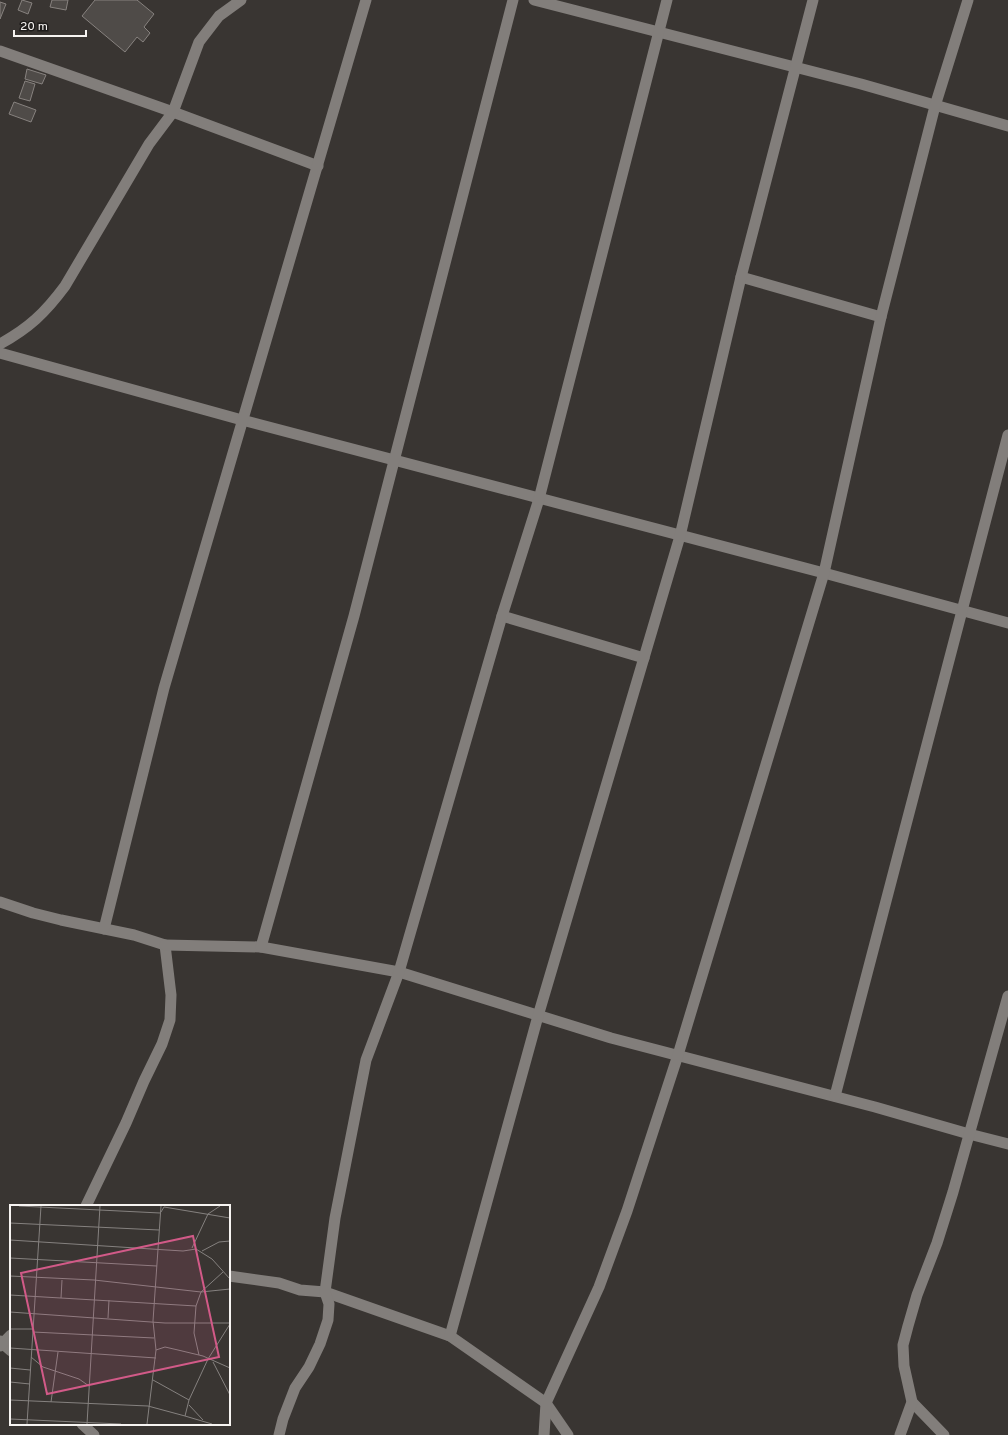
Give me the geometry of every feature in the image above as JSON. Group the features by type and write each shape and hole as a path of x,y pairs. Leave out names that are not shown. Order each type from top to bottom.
{"street":[{"path":"0,344 35,322 51,305 65,286 149,144 173,112 199,42 219,16 241,0"},
{"path":"104,929 164,688 366,0"},
{"path":"261,947 354,616 513,0"},
{"path":"535,0 861,84 1008,126"},
{"path":"279,1435 283,1419 295,1388 309,1367 320,1344 328,1320 329,1304 325,1292 335,1218 366,1060 399,972 502,616 539,499 667,0"},
{"path":"450,1336 538,1016 680,536 741,277 813,0"},
{"path":"544,1435 546,1403 601,1280 627,1211 678,1055 824,573 881,317 935,106 968,0"},
{"path":"0,51 173,112 318,166"},
{"path":"741,277 881,317"},
{"path":"0,353 394,461 824,573 1008,623"},
{"path":"834,1096 1008,435"},
{"path":"502,616 644,658"},
{"path":"0,902 33,913 134,935 165,945 261,947 399,972 611,1038 834,1096 1008,1144"},
{"path":"86,1205 162,1044 170,1020 170,995 165,945"},
{"path":"944,1435 912,1402 904,1366 904,1345 917,1295 937,1243 953,1192 968,1134 1008,996"},
{"path":"230,1276 278,1283 300,1290 325,1292 450,1336 546,1403 568,1435"},
{"path":"3,1341 10,1350"},
{"path":"900,1435 912,1402"},
{"path":"83,1425 94,1435"}],"building":[{"path":"22,0 32,3 28,14 18,10"},
{"path":"52,0 68,0 66,10 50,7"},
{"path":"95,0 137,0 154,14 144,27 150,33 143,42 137,37 125,52 82,16"},
{"path":"0,2 6,4 0,19"},
{"path":"27,69 46,75 42,84 25,79"},
{"path":"25,81 35,84 30,101 19,98"},
{"path":"14,102 36,110 31,122 9,114"}]}
